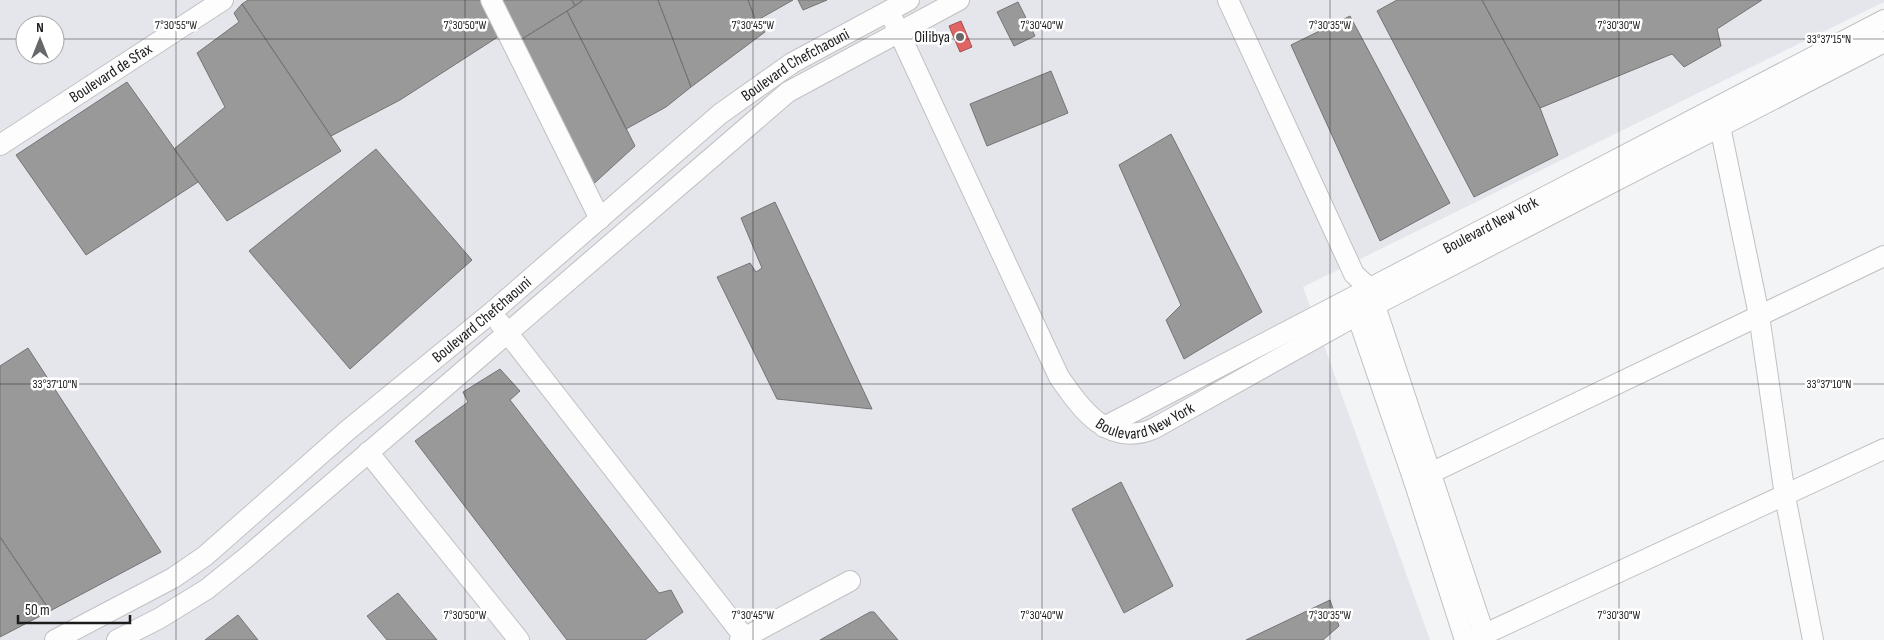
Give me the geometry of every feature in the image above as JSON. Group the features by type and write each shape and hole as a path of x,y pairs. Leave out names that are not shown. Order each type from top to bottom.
{"street":[{"name":"Boulevard de Sfax","path":"0,145 223,0"},
{"path":"491,0 600,219"},
{"name":"Boulevard Chefchaouni","path":"55,640 173,578 205,556 348,430 491,313 720,114 792,64 909,0"},
{"name":"Boulevard Chefchaouni","path":"117,640 160,618 207,588 248,556 788,92 959,0"},
{"path":"1228,0 1354,274 1372,296 1423,477 1477,639 1884,449"},
{"path":"889,11 900,33"},
{"name":"Boulevard New York","path":"900,33 1059,377 1081,408 1104,427 1354,306 1718,117 1884,20"},
{"name":"Boulevard New York","path":"1718,117 1884,42"},
{"path":"1718,117 1759,316 1785,496 1813,640"},
{"path":"1423,477 1884,256"},
{"path":"1354,274 1354,306 1423,477"},
{"path":"491,313 743,639 850,581"},
{"path":"368,452 519,640"}],"shaded area":[{"path":"0,0 1884,0 1884,2 1303,287 1430,640 0,640"}],"building: Shops":[{"name":"Oilibya","path":"961,21 972,47 960,52 949,26"}],"building: Industry":[{"path":"248,0 488,0 504,33 400,100 331,136 242,4"},
{"path":"497,0 572,0 575,6 517,42"},
{"path":"572,0 583,0 575,6"},
{"path":"583,0 658,0 691,87 666,107 626,129 567,11"},
{"path":"658,0 748,0 756,21 765,32 691,87"},
{"path":"748,0 793,0 756,21"},
{"path":"798,0 827,0 803,10"},
{"path":"1397,0 1482,0 1540,108 1558,155 1474,197 1377,11"},
{"path":"1482,0 1762,0 1717,29 1721,46 1684,67 1672,54 1540,108"},
{"path":"1018,2 1035,36 1014,46 997,12"},
{"path":"242,4 341,151 227,221 174,149 225,107 197,53 239,22 234,13"},
{"path":"567,11 635,146 588,189 517,42"},
{"path":"1350,16 1450,203 1380,241 1291,45"},
{"path":"1051,71 1068,113 987,146 970,104"},
{"path":"127,82 198,182 86,255 16,155"},
{"path":"1171,134 1262,312 1184,359 1166,320 1181,305 1119,165"},
{"path":"376,149 472,260 350,369 249,251"},
{"path":"775,202 872,409 777,399 717,277 750,263 756,272 762,268 741,218"},
{"path":"28,348 161,552 50,611 0,537 0,366"},
{"path":"500,369 520,391 510,400 659,593 671,590 683,612 645,640 567,640 415,441 468,402 463,392"},
{"path":"1121,482 1173,586 1124,613 1072,509"},
{"path":"0,537 50,611 0,637"},
{"path":"398,593 437,640 387,640 367,616"},
{"path":"1330,600 1339,626 1323,640 1246,640"},
{"path":"870,612 874,612 898,640 820,640"},
{"path":"238,615 258,640 205,640"}],"place":[{"name":"Oilibya","path":"960,37"}]}
